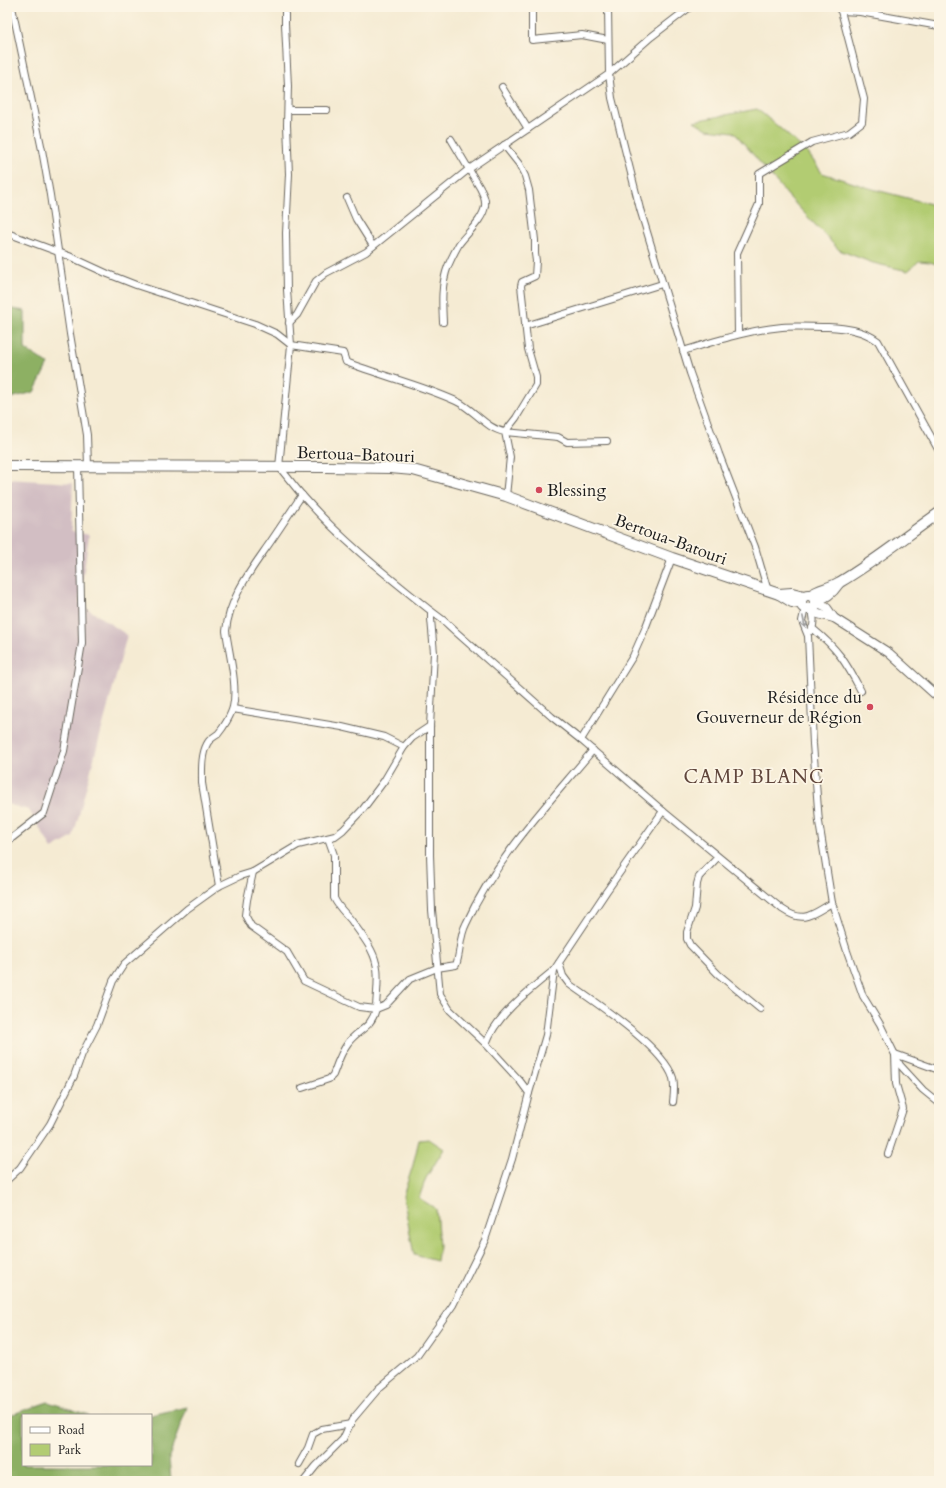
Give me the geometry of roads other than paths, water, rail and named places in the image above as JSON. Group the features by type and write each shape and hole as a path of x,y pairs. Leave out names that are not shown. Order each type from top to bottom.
{"highway":[{"name":"Bertoua-Batouri","path":"7,466 401,469 432,475 506,496 672,558 778,594 792,602 809,603"},
{"path":"809,603 826,597 838,584 939,513"}],"main road":[{"path":"809,603 818,614 834,618 889,653 937,692"}],"street":[{"path":"7,842 44,813 64,751 82,643 83,466 87,435 42,150 12,7"},
{"path":"285,7 289,174 286,233 291,345 279,467 302,495 370,562 443,620 552,717 582,740 663,811 782,909 797,917 803,918 814,914 832,903"},
{"path":"532,7 532,40 582,35 608,40"},
{"path":"608,7 609,74 612,98 638,202 662,284 684,351 721,459 755,547 768,591"},
{"path":"289,323 298,314 312,285 326,273 366,252 469,169 609,74 651,37 690,7"},
{"path":"738,334 737,253 759,204 759,174 812,142 849,132 862,122 864,99 840,8 939,26"},
{"path":"502,87 528,129"},
{"path":"288,110 327,110"},
{"path":"443,322 442,297 448,268 458,245 480,217 485,207 484,196 451,139"},
{"path":"504,145 519,164 529,190 535,240 536,272 532,278 522,282 528,349 536,377 536,385 516,418 505,432 510,457 506,496"},
{"path":"348,198 356,219 373,246"},
{"path":"7,233 85,262 108,274 136,285 255,324 277,334 291,345 343,353 346,362 374,373 432,391 458,402 496,430 558,437 567,442 608,441"},
{"path":"525,326 662,284"},
{"path":"684,351 738,334 782,327 809,326 846,328 873,337 878,341 939,451"},
{"path":"219,886 202,783 202,758 206,744 217,734 233,709 234,695 226,631 227,621 248,575 302,495"},
{"path":"582,740 633,656 672,558"},
{"path":"808,636 814,620 809,603"},
{"path":"809,603 802,621 808,636 813,744 819,822 832,903 863,996 875,1013 900,1065 923,1090 939,1103"},
{"path":"431,611 434,653 430,726 430,855 432,910 440,994 446,1005 520,1080 529,1094"},
{"path":"812,628 828,641 846,661 862,691"},
{"path":"233,709 342,727 384,737 404,747"},
{"path":"7,1180 20,1168 50,1124 97,1025 113,981 124,964 187,909 219,886 240,876 253,872 298,845 335,836 343,830 363,809 384,781 404,747 430,726"},
{"path":"253,872 245,915 251,926 287,952 304,981 359,1007 376,1009 386,1005 410,979 437,968 456,965 460,939 465,925 494,872 531,823 593,750"},
{"path":"486,1044 490,1033 504,1016 554,970 606,892 663,811"},
{"path":"302,1088 329,1079 348,1042 369,1024 375,1016 376,1009 377,964 373,953 334,898 334,855 328,838"},
{"path":"718,857 699,877 695,908 687,932 687,939 690,945 718,974 760,1009"},
{"path":"559,963 563,976 569,984 646,1042 660,1057 668,1067 673,1078 675,1089 673,1102"},
{"path":"304,1481 343,1439 350,1424 379,1388 418,1356 452,1305 485,1240 512,1159 546,1035 554,970"},
{"path":"895,1054 939,1070"},
{"path":"888,1154 903,1109 896,1084 895,1054"},
{"path":"299,1464 308,1448 313,1434 322,1429 350,1424"}],"place":[{"name":"Blessing","path":"539,490"},
{"name":"Résidence du Gouverneur de Région","path":"870,707"}],"district":[{"name":"CAMP BLANC","path":"754,776"}]}
